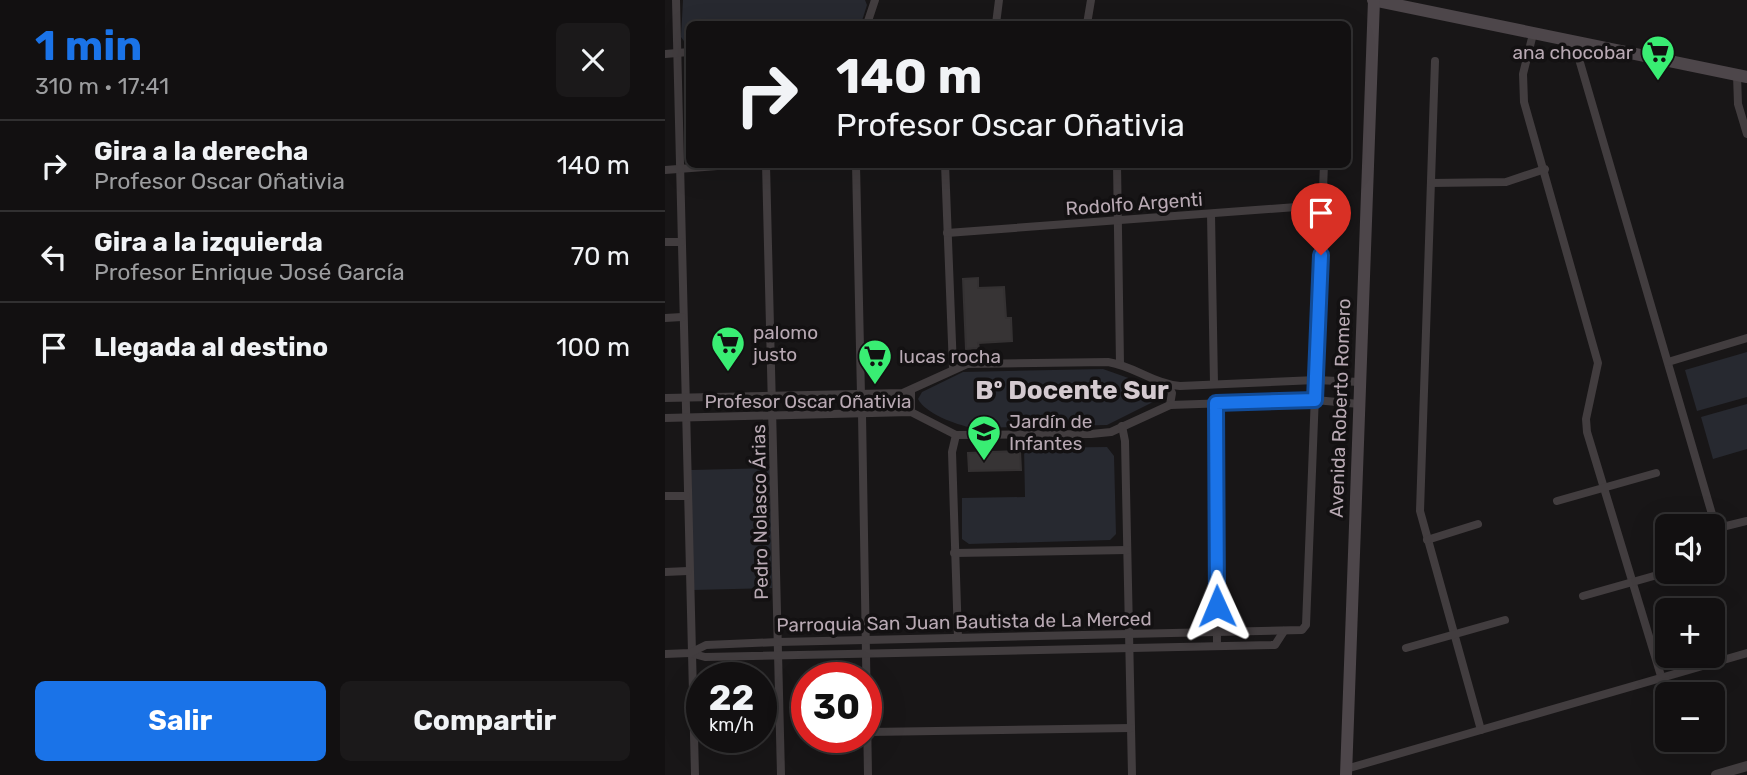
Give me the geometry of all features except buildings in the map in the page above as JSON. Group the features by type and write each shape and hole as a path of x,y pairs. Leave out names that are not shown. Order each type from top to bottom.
{"main road":[{"path":"1373,0 1742,76"},
{"name":"Avenida Roberto Romero","path":"1346,772 1373,0"}],"street":[{"path":"676,0 689,653 695,775"},
{"path":"868,21 875,0"},
{"path":"996,21 999,0"},
{"path":"1088,21 1091,0"},
{"path":"1533,34 1522,88 1598,363 1586,419 1661,677"},
{"path":"1574,42 1714,521 1718,528 1747,521"},
{"path":"665,54 686,52"},
{"path":"1435,61 1420,511 1481,730"},
{"path":"1742,76 1738,104 1747,134"},
{"path":"665,170 692,168"},
{"name":"Pedro Nolasco Árias","path":"767,168 782,775"},
{"path":"856,168 861,395"},
{"path":"945,168 953,368"},
{"path":"1117,168 1120,364"},
{"path":"1315,400 1324,168"},
{"path":"1431,183 1492,184 1545,169"},
{"name":"Rodolfo Argenti","path":"947,233 1323,205"},
{"path":"1211,214 1214,384"},
{"path":"665,242 681,242"},
{"path":"665,317 682,317"},
{"path":"1668,362 1747,338"},
{"name":"Profesor Oscar Oñativia","path":"665,398 861,395 911,391 953,368 978,363 1120,364 1168,385 1316,380 1360,382"},
{"path":"1168,385 1172,393 1170,405"},
{"path":"911,391 911,412"},
{"name":"Profesor Oscar Oñativia","path":"665,418 911,412 956,435 1091,434 1111,432 1170,405 1315,400 1359,404"},
{"name":"Parroquia San Juan Bautista de La Merced","path":"665,653 689,653 705,645 778,642 1302,630 1306,625 1315,400"},
{"path":"1216,403 1217,646"},
{"path":"862,414 868,662"},
{"path":"1122,426 1125,441 1132,775"},
{"path":"956,435 952,452 958,638"},
{"path":"1557,501 1656,473"},
{"path":"665,496 686,496"},
{"path":"1427,540 1478,524"},
{"path":"954,553 1127,550"},
{"path":"665,572 688,571"},
{"path":"1583,596 1655,576"},
{"path":"1406,648 1505,620"},
{"path":"689,653 705,657 1275,645 1284,631"},
{"path":"1346,772 1747,653"},
{"path":"882,732 1131,728"},
{"path":"868,775 869,753"},
{"path":"1716,775 1747,766"}],"shaded area":[{"path":"683,0 865,0 867,5 862,21 686,21 686,44 681,37"},
{"path":"1747,352 1747,397 1697,411 1685,370"},
{"path":"1103,369 1151,386 1153,402 1107,425 972,428 934,414 918,399 922,392 963,372"},
{"path":"1747,404 1747,449 1713,459 1701,417"},
{"path":"1107,447 1114,456 1116,534 1110,540 969,544 962,539 962,498 1025,497 1024,448"},
{"path":"770,468 772,588 693,590 691,470"}],"place":[{"name":"ana chocobar","path":"1658,82"},
{"name":"palomo justo","path":"728,373"},
{"name":"lucas rocha","path":"875,386"},
{"name":"Jardín de Infantes","path":"984,462"}],"district":[{"name":"Bº Docente Sur","path":"1072,390"}],"route":[{"path":"1217,606 1216,403 1315,400 1321,255"}]}
